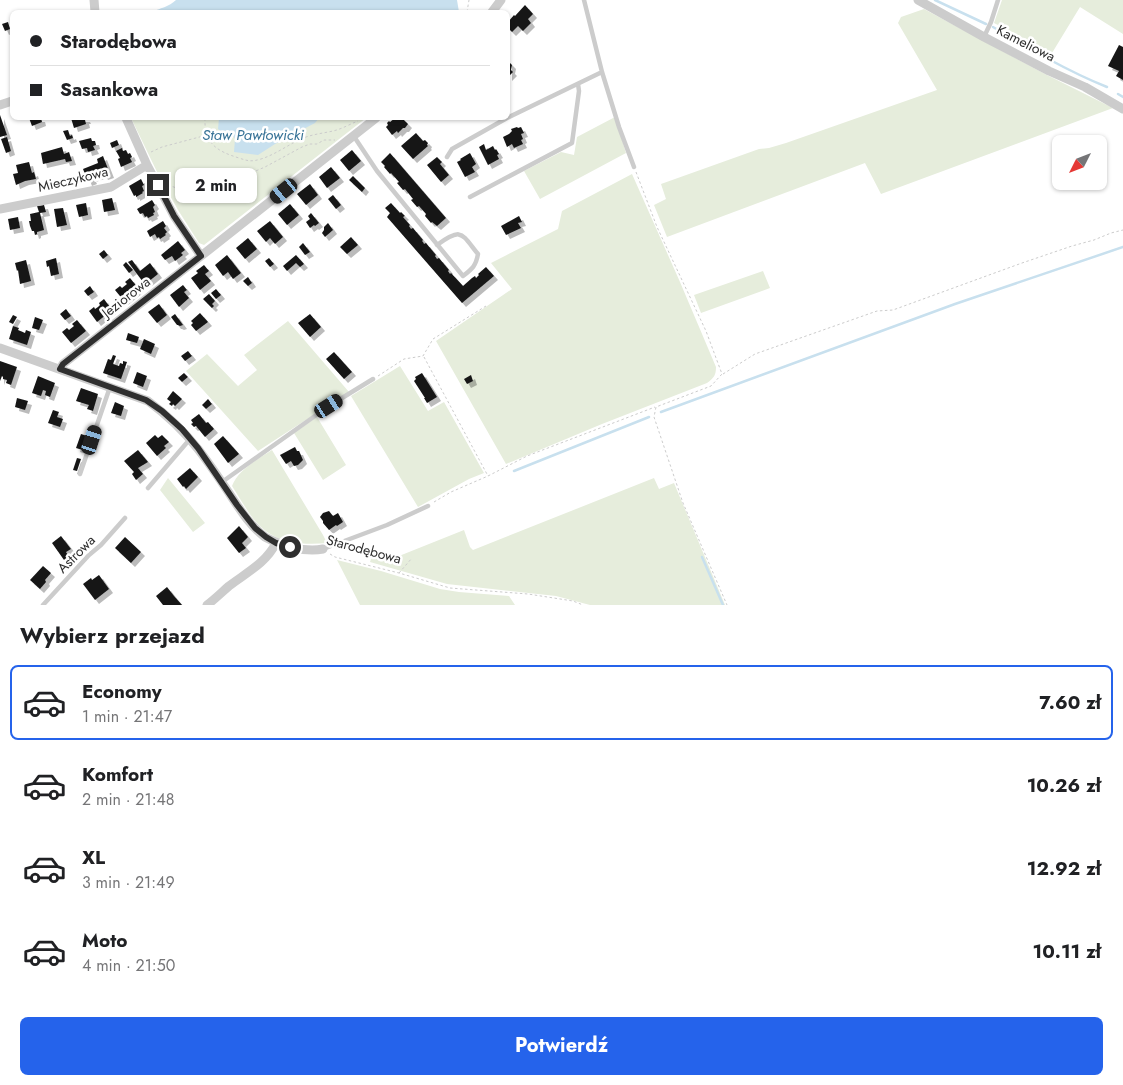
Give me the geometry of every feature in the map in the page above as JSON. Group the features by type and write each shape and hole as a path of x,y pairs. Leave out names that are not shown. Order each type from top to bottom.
{"street":[{"name":"Kameliowa","path":"918,0 984,37 1049,71 1079,84 1123,109"},
{"path":"127,120 174,216 201,256"},
{"name":"Jeziorowa","path":"60,369 63,364 373,120"},
{"name":"Mieczykowa","path":"0,209 111,187 148,165"},
{"name":"Starodębowa","path":"0,348 148,401 182,429 255,528 276,543 304,550 324,549"},
{"path":"208,605 265,559 276,543"}],"lane":[{"path":"584,0 602,72 634,168"},
{"path":"984,37 998,0"},
{"path":"510,117 602,72"},
{"path":"470,197 572,143 579,91 578,84"},
{"path":"446,157 452,148 503,120"},
{"path":"353,135 376,171 437,245 463,276 476,263 478,254 463,235 450,236 437,245"},
{"path":"222,482 329,406 373,379"},
{"path":"80,474 110,388"},
{"path":"148,488 190,439"},
{"path":"324,549 387,525 428,506"},
{"name":"Astrowa","path":"43,605 125,518"}],"path":[{"path":"206,120 207,135 212,144 225,154 250,162 260,160 308,136 331,132 358,120"},
{"path":"143,156 162,146 207,135"},
{"path":"158,185 162,184 202,194 212,192 238,176 251,174 265,168 302,147 317,144 324,140 333,139 345,142"},
{"path":"634,168 657,227 706,331 722,374"},
{"path":"188,175 188,192"},
{"path":"428,506 451,492 527,456 711,386 722,374 755,354 877,311 893,310 1031,260 1123,230"},
{"path":"423,356 433,339 486,306"},
{"path":"373,379 404,359 423,356"},
{"path":"423,356 488,476"},
{"path":"656,407 654,417 683,503 727,605"},
{"name":"Starodębowa","path":"324,549 335,557 399,572 450,588 528,594 573,601 583,605"},
{"path":"399,572 412,558"}],"green space":[{"path":"1002,0 1123,0 1123,34 1080,7 1052,53 994,23"},
{"path":"924,9 1113,108 881,194 865,163 667,237 654,205 666,199 661,184 759,149 786,143 937,90 898,23 901,17"},
{"path":"615,117 626,153 540,199 524,171 561,152 574,155 577,137"},
{"path":"132,120 363,120 204,245 199,243 159,176"},
{"path":"632,174 716,367 715,374 707,383 506,464 436,341 512,289 491,263 558,229 562,211"},
{"path":"763,271 770,288 701,313 694,295"},
{"path":"288,321 349,392 258,451 186,371 207,354 238,386 257,370 244,355"},
{"path":"400,366 428,411 444,402 484,473 469,479 418,507 351,396"},
{"path":"317,417 346,465 323,480 294,433"},
{"path":"272,450 327,543 296,543 281,539 267,532 252,517 232,486 244,470"},
{"path":"168,478 205,523 193,532 160,490"},
{"path":"654,478 659,489 674,483 725,605 590,605 556,596 447,584 370,562 372,556 399,556 464,530 470,547 473,550"},
{"path":"337,560 440,589 509,596 515,605 360,605"}],"water":[{"path":"176,0 457,0 459,10 157,10"},
{"name":"Staw Pawłowicki","path":"219,120 317,120 258,155 234,152 235,139 231,133 226,135 218,129"}],"building":[{"path":"525,5 533,14 528,19 531,23 523,31 518,26 512,32 510,30 510,20"},
{"path":"8,22 10,29 5,31 2,24"},
{"path":"1119,45 1123,47 1123,80 1116,76 1119,71 1108,66"},
{"path":"510,63 512,65 511,70 513,72 510,75"},
{"path":"0,115 7,135 0,137"},
{"path":"30,120 42,120 42,122 32,126"},
{"path":"72,120 85,120 86,124 74,128"},
{"path":"392,120 404,120 408,124 398,133 397,131 392,135 386,127 387,123"},
{"path":"521,127 524,133 521,134 523,144 514,148 512,144 507,147 503,137 512,131 511,129"},
{"path":"68,130 73,138 67,140 63,131"},
{"path":"416,133 423,141 425,140 428,143 428,146 413,159 401,146"},
{"path":"7,137 11,151 6,153 1,139"},
{"path":"91,138 92,141 95,141 96,145 93,146 95,150 88,152 87,148 82,149 79,141"},
{"path":"117,140 119,145 112,148 110,143"},
{"path":"484,144 486,150 493,146 499,154 497,155 499,159 488,165 479,147"},
{"path":"62,147 64,154 69,152 72,161 66,162 65,159 43,164 41,153"},
{"path":"122,148 123,151 126,150 128,154 130,153 132,162 121,167 118,159 120,158 116,151"},
{"path":"352,150 361,161 349,171 340,160"},
{"path":"390,153 446,218 437,226 431,223 425,216 426,214 419,206 417,207 405,189 403,190 397,183 399,182 384,167 381,162"},
{"path":"470,153 476,164 472,167 475,172 465,177 457,162"},
{"path":"103,156 110,174 104,176 103,174 92,178 93,180 88,182 83,169 98,163 97,159"},
{"path":"437,157 449,175 441,182 427,165"},
{"path":"29,162 36,179 16,185 13,174 18,173 16,165"},
{"path":"331,167 340,178 327,188 319,177"},
{"path":"353,176 365,188 362,192 349,180"},
{"path":"141,179 144,191 136,197 129,186"},
{"path":"310,184 318,195 306,205 297,194"},
{"path":"333,195 341,205 336,209 328,199"},
{"path":"112,198 115,210 104,212 102,200"},
{"path":"152,200 155,205 153,207 154,215 148,218 143,213 140,214 137,209"},
{"path":"86,203 88,215 79,217 76,205"},
{"path":"391,203 405,216 403,217 411,229 413,228 424,244 426,243 437,259 439,258 450,274 463,286 475,276 476,278 486,267 494,276 462,303 387,217 390,213 385,208"},
{"path":"290,204 299,215 287,225 278,214"},
{"path":"44,205 46,212 40,213 44,230 37,232 35,235 30,226 30,214 39,212 37,206"},
{"path":"63,208 67,225 57,227 54,209"},
{"path":"311,213 319,223 310,228 306,222 310,219 308,216"},
{"path":"519,216 522,222 518,223 521,228 506,235 501,226"},
{"path":"18,217 20,228 10,230 8,219"},
{"path":"163,221 166,226 164,228 167,232 166,235 160,239 155,234 150,237 147,231"},
{"path":"270,221 283,237 275,244 270,238 266,242 257,231"},
{"path":"328,223 333,230 325,237 322,233"},
{"path":"351,237 358,245 347,254 340,247"},
{"path":"248,238 257,249 245,259 236,248"},
{"path":"178,241 185,250 181,253 183,255 175,261 172,256 165,260 161,255"},
{"path":"303,243 310,252 305,255 299,247"},
{"path":"104,250 108,255 103,259 99,254"},
{"path":"227,255 241,273 233,279 228,272 223,276 215,265"},
{"path":"296,255 304,264 300,267 296,263 287,271 283,266"},
{"path":"56,258 59,274 51,276 46,261"},
{"path":"269,258 274,264 270,267 265,261"},
{"path":"26,260 31,281 20,284 15,263"},
{"path":"132,260 140,271 150,263 158,274 148,282 146,279 143,282 128,262"},
{"path":"126,262 133,270 129,273 123,265"},
{"path":"204,265 209,271 205,274 211,281 200,290 191,278"},
{"path":"248,277 252,283 248,286 243,281"},
{"path":"130,278 139,289 124,301 115,290 127,284 125,282"},
{"path":"183,285 187,290 184,292 189,298 179,307 170,295"},
{"path":"90,286 94,292 88,296 84,291"},
{"path":"216,289 221,295 216,299 211,293"},
{"path":"209,294 215,301 212,304 214,306 212,308 203,299"},
{"path":"104,299 112,310 97,322 89,311 94,307 95,309 98,307 99,303"},
{"path":"159,304 167,315 157,323 148,312"},
{"path":"66,309 71,316 65,320 60,314"},
{"path":"200,313 208,322 196,331 191,325 193,323 191,321"},
{"path":"175,314 183,325 177,325 171,317"},
{"path":"310,314 321,327 310,337 298,323"},
{"path":"13,315 17,317 13,324 9,322"},
{"path":"35,317 43,320 39,330 32,328"},
{"path":"77,320 86,331 71,343 62,332 74,326 72,324"},
{"path":"13,326 25,333 26,330 31,332 27,345 9,339"},
{"path":"128,333 139,337 137,343 126,340"},
{"path":"144,339 155,344 151,354 140,349"},
{"path":"188,351 192,356 185,361 181,356"},
{"path":"334,352 352,372 344,379 326,359"},
{"path":"113,355 116,356 113,364 119,366 120,363 123,364 123,361 127,362 121,379 103,373 108,359 111,360"},
{"path":"0,361 17,367 11,385 6,383 7,380 3,379 2,376 0,381"},
{"path":"137,372 147,376 143,387 133,383"},
{"path":"184,373 188,377 182,382 178,378"},
{"path":"422,373 437,397 427,403 414,381 415,377"},
{"path":"471,375 473,381 467,384 464,379"},
{"path":"38,376 55,383 50,397 45,395 46,391 43,390 41,396 32,393"},
{"path":"81,388 98,394 93,411 87,409 89,405 76,401"},
{"path":"173,391 182,399 175,406 169,404 171,402 167,399"},
{"path":"17,398 28,401 25,410 15,407"},
{"path":"208,399 212,404 206,409 202,405"},
{"path":"115,402 124,406 121,416 111,413"},
{"path":"53,410 59,412 57,417 63,419 60,427 48,423"},
{"path":"199,414 214,429 205,437 196,426 194,427 191,424 193,423 191,420"},
{"path":"81,434 90,437 86,451 76,448"},
{"path":"155,435 158,438 162,435 169,442 164,446 166,448 157,456 146,443"},
{"path":"223,436 239,454 228,463 214,444"},
{"path":"295,447 303,460 294,466 291,461 286,464 280,455"},
{"path":"138,450 148,462 138,468 143,474 136,480 132,474 134,472 124,461"},
{"path":"77,458 81,459 77,471 73,470"},
{"path":"190,468 198,477 186,489 177,479"},
{"path":"329,511 333,516 338,513 343,522 329,530 320,517 323,513"},
{"path":"239,526 248,537 242,543 246,548 239,553 227,538"},
{"path":"61,536 71,549 66,552 69,557 64,560 52,543"},
{"path":"125,537 141,552 131,563 115,548"},
{"path":"43,566 51,573 40,589 30,580"},
{"path":"99,575 109,589 95,600 83,584"},
{"path":"167,587 182,605 163,605 156,596"}],"waterway":[{"path":"935,0 986,24"},
{"path":"993,27 1063,67 1107,87"},
{"path":"1118,94 1123,97"},
{"path":"661,412 955,304 1123,247"},
{"path":"514,471 649,417"},
{"path":"702,557 723,605"}],"route":[{"path":"158,185 186,236 201,256 63,364 60,369 146,400 162,411 182,429 198,448 255,528 276,543 290,547"}]}
